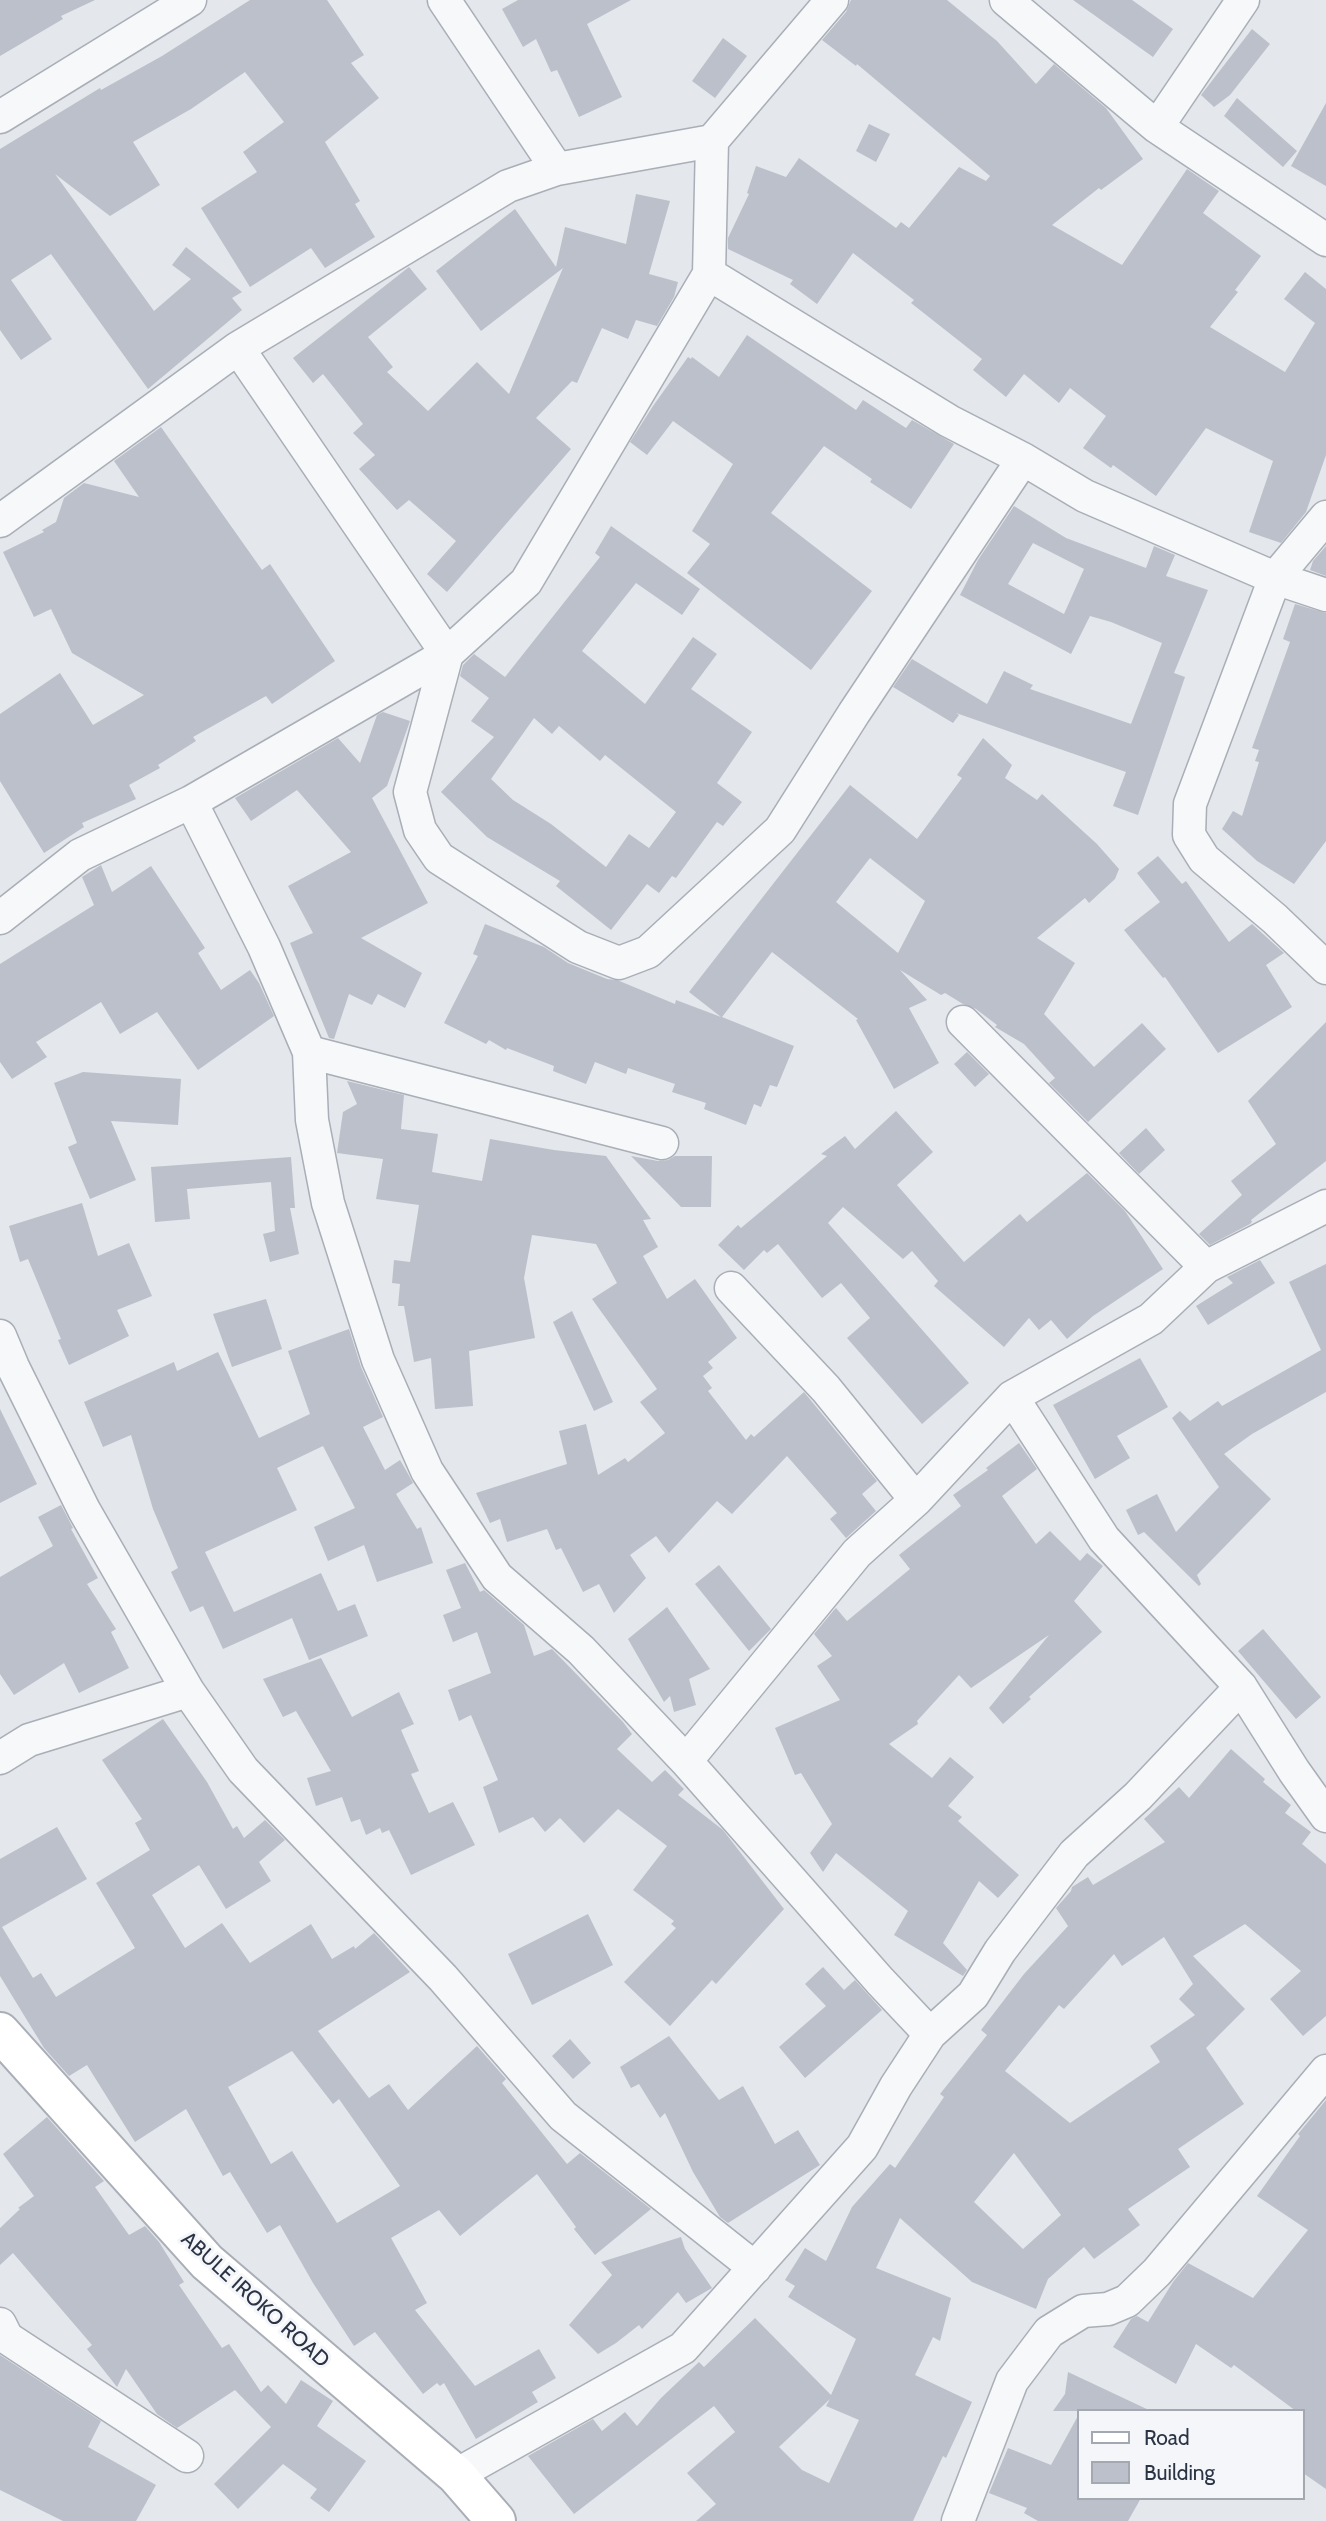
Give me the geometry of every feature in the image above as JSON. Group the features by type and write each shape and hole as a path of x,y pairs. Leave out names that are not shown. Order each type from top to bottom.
{"street":[{"path":"0,117 190,0"},
{"path":"444,0 557,169"},
{"path":"0,918 80,856 191,802 447,654 526,582 709,274 712,141 832,0"},
{"path":"1006,0 1157,127 1326,240"},
{"path":"1157,127 1243,0"},
{"path":"0,521 238,348 508,186 557,169 712,141"},
{"path":"709,274 949,421 1023,458 1085,496 1275,578 1326,595"},
{"path":"238,348 447,654 410,792 420,830 439,858 578,947 619,962 648,952 780,830 1023,458"},
{"path":"1326,517 1275,578 1190,804 1189,835 1204,859 1275,919 1326,968"},
{"path":"191,802 264,947 309,1052 312,1120 328,1203 378,1360 427,1471 498,1577 581,1650 686,1761 930,2034"},
{"path":"963,1022 1206,1267"},
{"path":"309,1052 662,1143"},
{"path":"686,1761 857,1553 916,1500 1012,1396 1151,1319 1206,1267 1326,1206"},
{"path":"732,1288 826,1389 916,1500"},
{"path":"0,1336 84,1510 188,1691 243,1770 443,1978 563,2116 755,2268"},
{"path":"1012,1396 1104,1539 1241,1687 1294,1772 1326,1816"},
{"path":"456,2475 683,2348 862,2147 896,2086 930,2034 973,1995 1000,1951 1074,1854 1138,1796 1241,1687"},
{"path":"0,1758 29,1740 188,1691"},
{"name":"ABULE IROKO ROAD","path":"5,2045 206,2262 456,2475 496,2521"},
{"path":"958,2521 1012,2381 1049,2332 1083,2311 1108,2309 1127,2301 1157,2272 1326,2071"},
{"path":"0,2324 7,2337 187,2456"}],"building":[{"path":"0,0 95,0 61,16 63,19 0,56"},
{"path":"250,0 327,0 364,55 351,63 379,98 325,142 360,201 355,204 375,237 325,268 311,248 250,287 201,208 257,172 243,152 284,122 245,72 191,109 133,142 160,185 110,216 55,174 154,311 191,279 172,265 186,247 242,292 232,298 242,310 148,389 51,254 11,280 52,339 21,360 0,330 0,149 100,88 101,90 162,56"},
{"path":"518,0 631,0 587,24 622,97 579,117 557,70 551,72 536,39 523,47 502,9"},
{"path":"851,0 947,0 997,41 1036,84 1054,64 1106,108 1143,159 1101,190 1099,188 1052,225 1122,265 1187,169 1219,191 1203,213 1261,256 1235,290 1238,292 1210,327 1285,372 1315,323 1284,299 1305,272 1326,289 1326,455 1306,512 1281,543 1249,532 1273,461 1206,428 1156,496 1113,465 1111,468 1083,448 1106,416 1070,388 1059,403 1024,374 1006,397 973,370 982,359 911,303 914,300 853,253 817,304 790,284 793,280 728,249 728,238 749,194 747,193 756,166 786,177 799,158 896,228 901,222 909,228 959,167 986,181 990,176 857,64 856,66 822,40 846,12"},
{"path":"1073,0 1132,0 1173,29 1153,57"},
{"path":"1252,29 1270,44 1230,95 1214,107 1201,95"},
{"path":"723,38 747,56 715,98 692,81"},
{"path":"1237,98 1297,151 1283,167 1224,116"},
{"path":"1326,103 1326,186 1291,166"},
{"path":"869,124 890,134 876,162 856,151"},
{"path":"636,194 670,201 649,274 678,282 674,297 657,326 636,320 628,339 602,328 577,383 572,381 536,418 571,449 447,592 427,574 456,541 409,500 397,510 359,469 375,455 353,433 363,424 323,374 313,383 293,358 409,267 427,289 368,337 393,367 387,372 428,411 477,362 509,394 563,268 481,331 436,271 515,209 556,267 565,227 626,244"},
{"path":"747,335 856,410 863,400 906,428 912,420 954,444 911,509 870,482 872,479 824,446 771,513 872,591 811,670 687,573 710,544 692,531 733,464 673,421 647,455 630,442 688,357 692,357 719,377"},
{"path":"161,427 262,570 270,564 335,661 272,704 266,696 193,737 196,741 158,765 160,768 129,785 136,799 82,823 84,827 44,853 0,781 0,714 60,673 93,725 144,695 72,653 51,609 34,617 3,552 44,532 42,530 56,522 64,498 84,483 139,497 114,461"},
{"path":"1014,506 1066,538 1146,568 1154,546 1175,555 1166,576 1208,590 1174,673 1185,677 1138,815 1113,806 1126,772 956,713 959,715 953,723 893,687 912,659 987,704 1004,671 1033,685 1030,689 1131,724 1162,643 1090,616 1071,654 960,595 978,560","holes":["1033,543 1084,569 1064,614 1008,584"]},
{"path":"611,526 700,589 682,615 636,583 582,651 645,704 693,637 717,654 691,689 752,732 717,783 742,802 723,826 717,822 676,878 672,876 659,893 647,884 611,930 556,886 560,881 487,837 441,792 494,737 471,721 489,698 460,676 463,665 474,654 505,677 600,557 595,553","holes":["534,718 552,734 559,726 600,761 605,755 676,812 649,848 629,834 606,867 551,824 513,800 491,779"]},
{"path":"1326,546 1326,576 1310,570 1313,561"},
{"path":"1295,604 1326,613 1326,841 1294,884 1257,861 1222,829 1233,811 1242,816 1259,762 1255,761 1259,750 1252,748 1290,642 1283,639"},
{"path":"383,712 410,721 387,786 372,798 428,903 361,938 422,973 405,1008 378,994 372,1005 349,994 334,1039 329,1038 290,943 313,933 288,886 351,852 297,790 251,821 235,798 338,738 360,763 377,715"},
{"path":"983,738 1012,765 1005,778 1037,800 1042,794 1097,844 1119,869 1115,879 1089,903 1085,898 1037,938 1075,963 1044,1014 1094,1067 1142,1023 1166,1049 1088,1122 1049,1083 1055,1078 1024,1044 995,1027 997,1025 976,1009 945,993 941,995 900,970 927,1000 909,1008 939,1063 894,1089 856,1020 858,1019 772,952 722,1017 794,1046 777,1087 770,1085 761,1107 754,1104 746,1125 704,1109 706,1103 672,1092 675,1084 628,1068 626,1074 595,1062 586,1084 553,1071 554,1066 507,1048 506,1050 489,1040 486,1044 444,1023 478,956 473,954 485,924 544,947 568,963 607,979 617,980 675,1004 676,1000 721,1017 689,992 850,785 917,839 962,778 957,775","holes":["870,858 925,901 898,953 836,902"]},
{"path":"1158,856 1182,884 1186,881 1229,942 1252,924 1284,953 1266,965 1292,1007 1218,1053 1165,977 1163,978 1124,930 1160,902 1137,873"},
{"path":"101,865 112,892 151,866 205,948 198,953 221,990 250,970 274,1016 198,1070 157,1012 120,1034 101,1002 36,1042 47,1057 12,1079 0,1062 0,964 94,905 82,877"},
{"path":"1326,1022 1326,1161 1251,1220 1250,1224 1210,1245 1199,1234 1242,1195 1231,1181 1276,1144 1248,1101"},
{"path":"967,1052 989,1074 975,1087 954,1064"},
{"path":"83,1072 181,1079 178,1125 111,1121 136,1180 90,1199 68,1147 77,1143 54,1083"},
{"path":"347,1081 404,1095 401,1129 438,1134 432,1172 482,1181 490,1139 606,1156 651,1219 643,1220 658,1247 643,1256 667,1299 695,1279 737,1338 708,1362 713,1368 703,1376 712,1388 708,1391 746,1440 751,1434 754,1437 804,1392 877,1481 862,1494 876,1511 846,1538 830,1519 837,1513 787,1456 732,1514 717,1501 669,1553 656,1536 630,1555 646,1578 614,1613 599,1584 583,1592 561,1548 556,1550 547,1529 507,1542 500,1519 490,1523 476,1493 567,1464 559,1431 586,1424 598,1475 625,1458 628,1462 665,1433 640,1402 657,1389 592,1299 617,1283 596,1244 532,1235 524,1278 535,1338 469,1351 473,1406 435,1409 431,1358 414,1362 404,1306 398,1306 400,1284 392,1283 394,1260 410,1262 419,1205 376,1199 383,1159 337,1153 343,1112 357,1104"},
{"path":"896,1111 933,1152 897,1185 964,1262 1020,1214 1027,1222 1087,1173 1125,1211 1163,1269 1093,1316 1067,1339 1051,1320 1039,1330 1029,1318 1004,1347 934,1286 938,1281 912,1251 903,1259 843,1207 828,1223 969,1383 922,1424 847,1338 870,1318 841,1283 822,1298 778,1244 767,1253 764,1250 744,1270 718,1245 738,1225 741,1228 827,1156 821,1154 845,1136 855,1149"},
{"path":"1146,1128 1165,1150 1139,1174 1119,1153"},
{"path":"631,1156 658,1161 675,1156 712,1156 711,1207 681,1207"},
{"path":"291,1157 295,1208 290,1208 299,1254 270,1262 263,1234 275,1231 271,1182 187,1189 190,1219 155,1222 151,1167"},
{"path":"82,1203 98,1256 129,1243 152,1296 117,1310 129,1336 69,1365 28,1259 20,1262 9,1226"},
{"path":"1260,1260 1275,1283 1208,1325 1196,1306 1233,1283 1227,1277"},
{"path":"1326,1264 1326,1392 1252,1434 1224,1454 1271,1499 1197,1575 1201,1584 1199,1586 1144,1532 1138,1535 1126,1510 1157,1494 1176,1532 1219,1487 1172,1418 1180,1411 1190,1421 1218,1401 1222,1406 1321,1350 1289,1282"},
{"path":"266,1299 282,1349 232,1367 213,1314"},
{"path":"572,1311 613,1402 594,1411 553,1322"},
{"path":"349,1329 361,1367 383,1417 363,1427 385,1470 400,1460 413,1483 396,1494 417,1529 421,1527 433,1563 377,1582 364,1545 328,1561 314,1527 355,1508 323,1446 277,1468 297,1510 205,1552 234,1612 321,1573 338,1611 355,1604 368,1636 309,1660 292,1618 223,1649 203,1606 190,1612 171,1572 178,1568 153,1509 131,1435 103,1447 84,1402 174,1362 177,1371 218,1352 259,1438 310,1414 288,1351"},
{"path":"1140,1358 1168,1407 1117,1436 1130,1458 1095,1479 1053,1405"},
{"path":"0,1409 37,1484 0,1503"},
{"path":"1019,1443 1037,1469 1002,1496 1036,1544 1050,1531 1080,1561 1087,1553 1103,1566 1074,1601 1102,1632 1003,1724 989,1708 1049,1635 971,1688 959,1675 917,1721 918,1724 889,1744 932,1778 950,1757 974,1777 948,1806 962,1817 958,1821 1019,1875 998,1898 979,1881 943,1943 967,1970 963,1976 894,1935 908,1911 836,1853 823,1872 810,1853 832,1824 801,1773 795,1775 775,1728 840,1700 817,1666 832,1656 814,1634 834,1610 836,1608 847,1621 910,1569 899,1555 961,1506 953,1495"},
{"path":"61,1505 98,1578 87,1584 116,1629 111,1632 129,1668 79,1693 64,1663 14,1695 0,1674 0,1577 53,1546 38,1517"},
{"path":"465,1563 480,1592 484,1590 524,1625 534,1656 552,1649 623,1722 632,1734 617,1749 652,1782 665,1770 684,1789 678,1795 723,1830 784,1909 716,1984 712,1980 670,2026 624,1982 676,1928 671,1924 674,1921 633,1890 667,1846 618,1809 584,1843 560,1818 545,1832 533,1817 499,1833 483,1787 498,1780 471,1715 459,1721 448,1690 491,1673 477,1632 453,1642 443,1615 461,1608 446,1570"},
{"path":"719,1565 771,1629 749,1651 695,1584"},
{"path":"667,1607 710,1669 689,1679 696,1705 674,1712 670,1696 664,1702 628,1639"},
{"path":"1263,1629 1321,1697 1296,1719 1238,1651"},
{"path":"321,1658 352,1717 399,1692 414,1724 401,1730 419,1771 411,1774 429,1813 453,1802 475,1845 411,1875 389,1830 382,1833 380,1828 366,1835 360,1819 351,1822 342,1797 316,1806 307,1778 331,1771 296,1711 283,1717 263,1679"},
{"path":"163,1719 207,1782 233,1829 237,1826 244,1838 265,1820 285,1840 259,1862 271,1881 226,1909 199,1865 152,1895 185,1948 222,1923 250,1963 311,1924 332,1959 354,1946 355,1949 374,1933 410,1972 318,2031 369,2098 389,2084 408,2110 477,2046 506,2079 502,2083 567,2164 580,2153 651,2209 595,2255 537,2174 460,2236 439,2210 391,2238 427,2303 415,2310 475,2386 539,2349 556,2378 532,2392 538,2402 476,2439 444,2383 440,2386 437,2383 423,2394 375,2332 354,2346 313,2283 280,2225 267,2233 230,2172 223,2176 186,2109 135,2142 87,2065 69,2076 44,2048 0,1976 0,1859 57,1827 87,1879 2,1927 33,1978 41,1973 56,1997 135,1948 96,1883 150,1850 135,1823 142,1819 102,1760","holes":["292,2051 333,2104 339,2099 400,2186 337,2223 292,2151 271,2164 228,2087"]},
{"path":"1231,1749 1265,1779 1263,1782 1291,1805 1285,1813 1311,1832 1302,1844 1326,1864 1326,2016 1303,2036 1270,1999 1301,1971 1245,1924 1193,1956 1245,2009 1206,2048 1244,2104 1178,2149 1190,2167 1128,2209 1140,2225 1094,2259 1084,2247 1048,2279 1036,2309 972,2282 900,2218 876,2268 951,2298 940,2341 933,2337 915,2375 972,2402 913,2521 696,2521 716,2504 687,2473 735,2432 714,2406 574,2514 528,2456 593,2419 602,2431 625,2412 637,2426 661,2398 699,2362 704,2367 755,2318 831,2395 856,2339 788,2297 795,2286 785,2280 805,2248 826,2261 852,2207 890,2164 895,2168 944,2097 940,2094 987,2035 981,2030 1024,1974 1068,1926 1056,1908 1072,1887 1088,1877 1093,1885 1165,1842 1144,1819 1179,1787 1189,1798","holes":["1164,1937 1193,1984 1179,1999 1195,2015 1150,2046 1160,2062 1070,2123 1005,2071 1059,2005 1064,2009 1114,1954 1122,1966","1014,2153 1061,2215 1023,2249 974,2202","830,2399 826,2406 859,2420 829,2483 802,2470 779,2447"]},
{"path":"588,1914 613,1965 532,2005 508,1954"},
{"path":"823,1967 844,1990 855,1980 882,2010 805,2078 779,2047 826,2006 805,1984"},
{"path":"669,2036 719,2100 743,2086 775,2144 798,2130 820,2165 728,2223 720,2217 693,2172 665,2113 660,2118 639,2084 631,2088 620,2067"},
{"path":"570,2039 591,2063 573,2079 552,2056"},
{"path":"1326,2100 1326,2489 1305,2474 1305,2409 1293,2409 1234,2365 1231,2368 1196,2344 1176,2384 1113,2347 1131,2319 1137,2316 1148,2322 1188,2263 1253,2298 1308,2230 1257,2196 1300,2136 1298,2134"},
{"path":"47,2117 104,2181 95,2187 129,2235 145,2226 159,2242 184,2282 179,2285 222,2348 229,2344 261,2392 268,2385 286,2404 301,2380 333,2401 317,2426 366,2461 329,2512 310,2498 317,2489 283,2464 238,2509 214,2484 271,2427 235,2390 177,2428 157,2414 126,2369 117,2387 87,2349 92,2345 13,2253 0,2265 0,2228 20,2209 18,2208 34,2196 3,2154"},
{"path":"681,2237 685,2249 712,2288 686,2303 678,2292 642,2329 639,2325 598,2354 569,2325 612,2275 601,2262"},
{"path":"0,2355 101,2421 88,2447 156,2485 136,2521 63,2521 0,2490"},
{"path":"1068,2372 1147,2409 1053,2411 1065,2394"},
{"path":"1078,2416 1078,2500 1140,2500 1128,2521 1038,2521 1024,2513 1027,2508 989,2493 1008,2448 1051,2465"}]}
